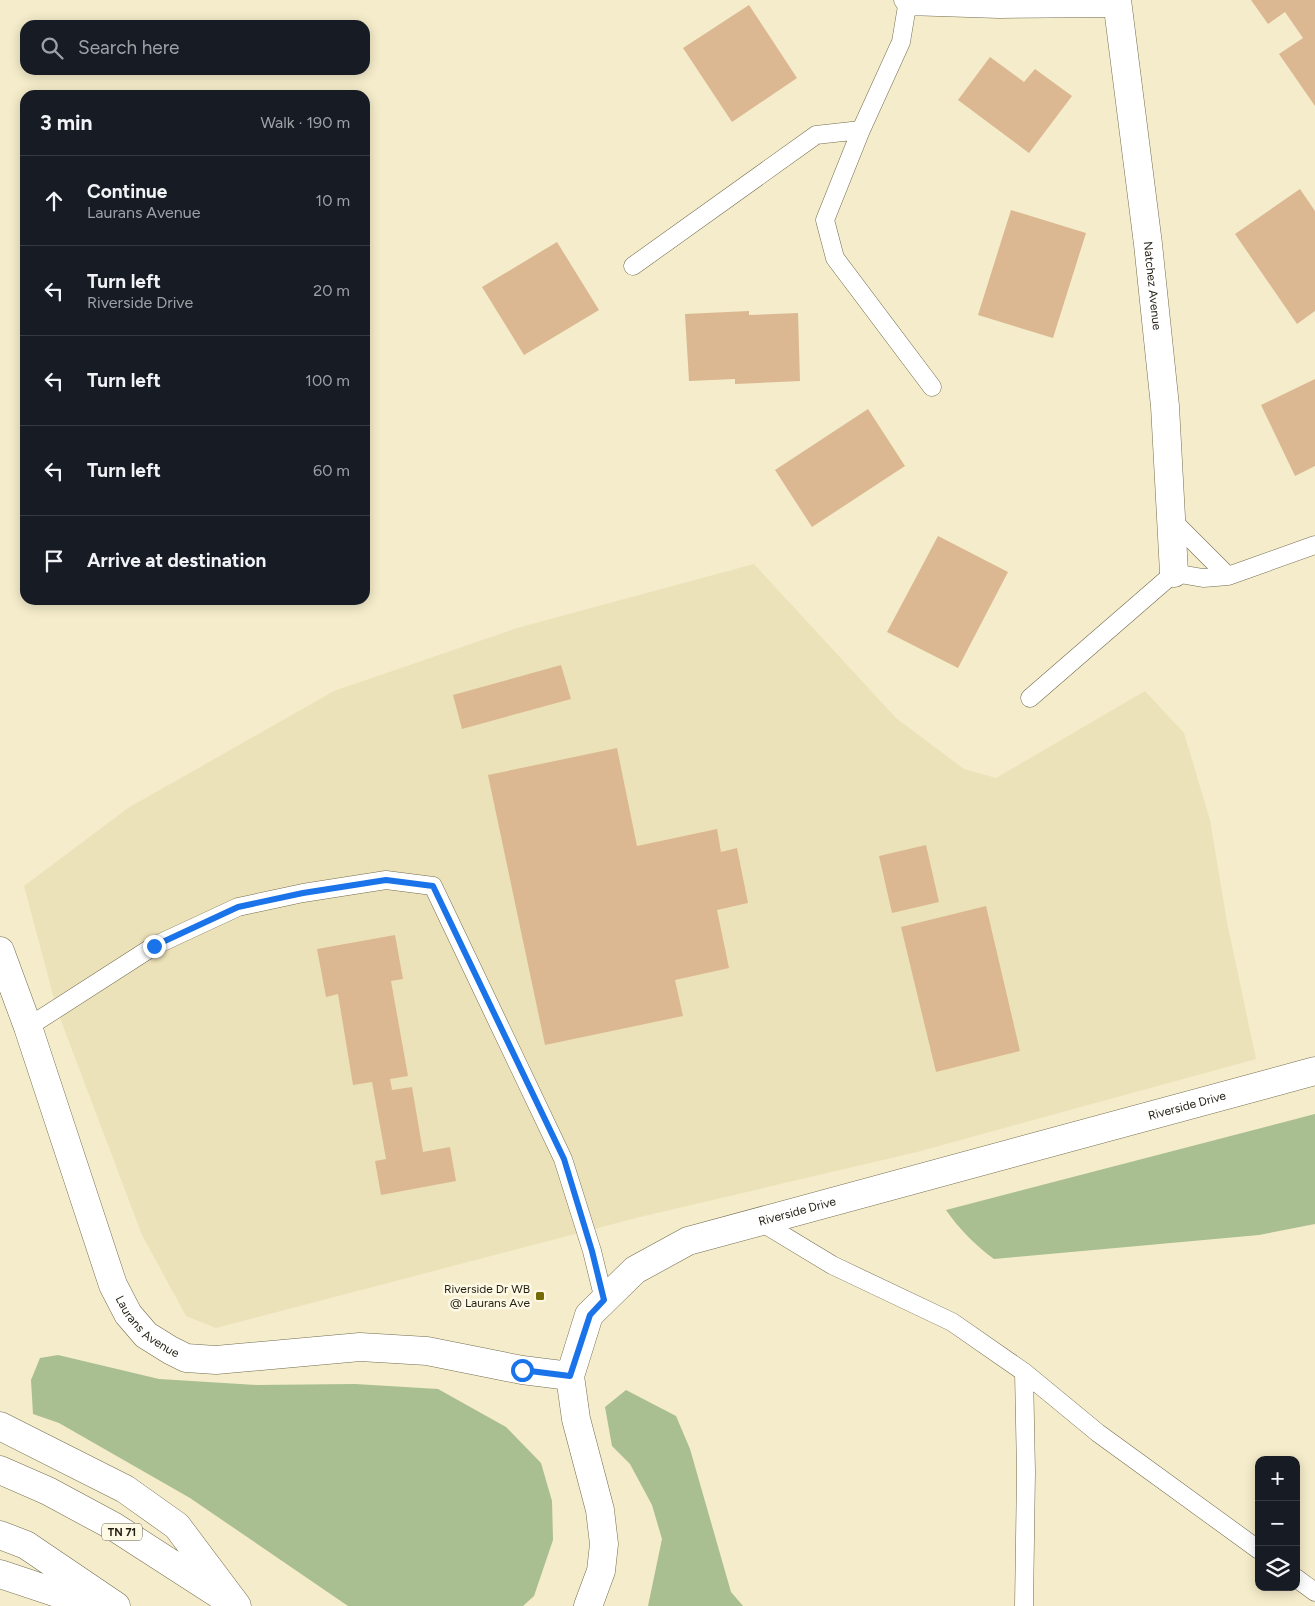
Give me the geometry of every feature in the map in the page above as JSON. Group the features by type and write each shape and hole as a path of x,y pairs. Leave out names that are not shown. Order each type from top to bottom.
{"main road":[{"name":"Natchez Avenue","path":"1118,4 1165,406 1174,573"},
{"name":"Laurans Avenue","path":"0,951 28,1027 113,1285 128,1314 146,1335 186,1358 216,1360 360,1347 426,1352 522,1370 570,1376"},
{"name":"Riverside Drive","path":"588,1606 601,1571 604,1544 600,1510 576,1419 570,1376 590,1315 635,1270 688,1242 1315,1071"},
{"path":"0,1426 125,1489 177,1526 237,1606"},
{"name":"TN 71","path":"0,1470 48,1491 113,1526 237,1606"},
{"path":"0,1535 26,1545 116,1606"},
{"path":"0,1574 96,1606"}],"lane":[{"path":"932,388 835,258 825,220 861,130 901,42 905,3 999,9 1118,4"},
{"path":"633,266 816,136 861,130"},
{"path":"1172,520 1228,576"},
{"path":"1030,698 1174,573 1203,578 1228,576 1315,545"},
{"path":"28,1027 154,946 238,907 303,893 386,880 433,886 564,1159 592,1251 604,1300"},
{"path":"761,1222 832,1265 952,1322 1024,1372 1098,1433 1255,1547"},
{"path":"1024,1372 1026,1472 1024,1606"},
{"path":"1300,1581 1315,1592"}],"shaded area":[{"path":"754,564 896,718 964,769 996,778 1145,691 1184,733 1210,820 1227,922 1256,1059 917,1152 640,1217 216,1328 186,1316 142,1235 57,1010 24,886 128,808 334,691 517,628"}],"green space":[{"path":"1315,1114 1315,1224 1259,1235 994,1259 968,1237 946,1210"},
{"path":"58,1355 159,1379 257,1385 355,1384 438,1389 506,1427 541,1463 552,1501 553,1540 534,1596 523,1606 348,1606 190,1498 59,1423 33,1414 31,1380 40,1358"},
{"path":"626,1390 676,1416 690,1449 731,1592 743,1606 648,1606 662,1539 652,1505 630,1464 612,1446 605,1407"}],"building":[{"path":"1251,0 1315,0 1315,106 1279,54 1303,38 1285,12 1268,24"},
{"path":"749,5 797,78 732,122 683,48"},
{"path":"990,57 1024,82 1035,69 1072,96 1029,153 958,100"},
{"path":"1300,189 1315,211 1315,311 1297,324 1235,234"},
{"path":"1011,210 1086,233 1053,338 978,315"},
{"path":"557,242 599,310 524,355 482,287"},
{"path":"749,311 749,315 798,313 800,381 735,384 735,379 689,381 685,314"},
{"path":"1315,379 1315,466 1295,476 1261,405"},
{"path":"868,409 905,466 812,527 775,470"},
{"path":"938,536 1008,572 958,668 887,632"},
{"path":"561,665 571,699 462,729 453,695"},
{"path":"617,748 637,846 717,829 721,852 737,848 748,903 717,910 729,968 675,980 683,1016 545,1045 488,775"},
{"path":"926,845 939,902 892,913 879,856"},
{"path":"986,906 1020,1051 936,1072 901,927"},
{"path":"395,935 403,979 391,981 408,1076 390,1079 392,1090 412,1087 423,1152 450,1147 456,1181 381,1195 375,1161 386,1159 372,1082 353,1085 338,994 326,997 317,949"}],"place":[{"name":"Riverside Dr WB @ Laurans Ave","path":"540,1296"}],"route":[{"path":"154,946 238,907 303,893 386,880 433,886 564,1159 592,1251 604,1300 590,1315 570,1376 522,1370"}]}
